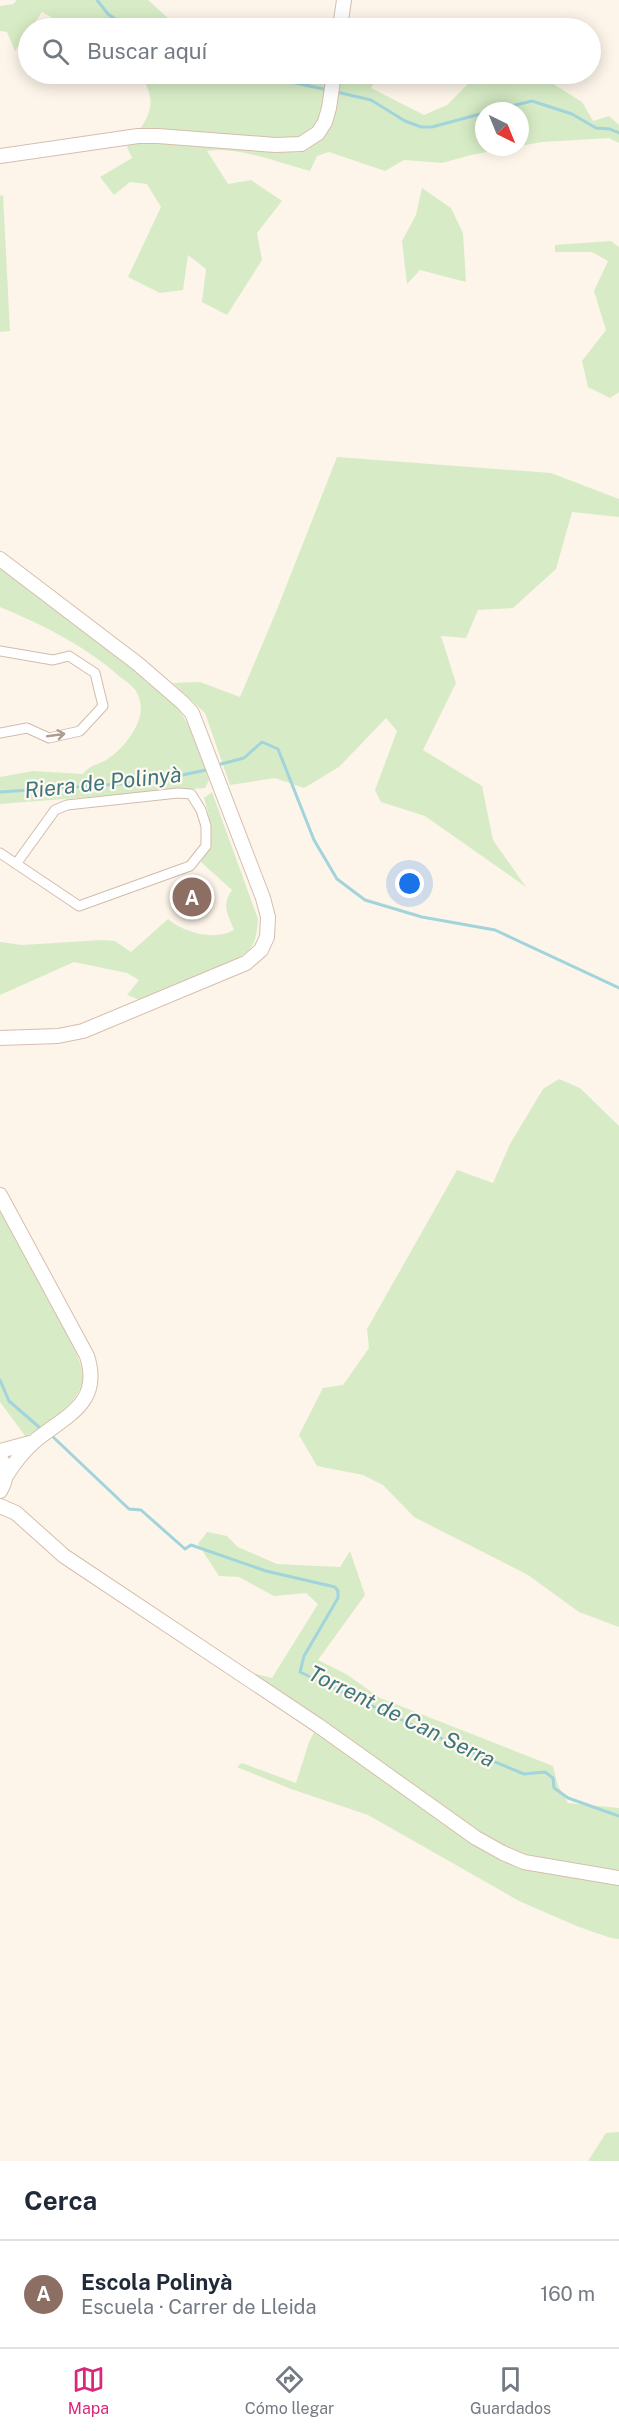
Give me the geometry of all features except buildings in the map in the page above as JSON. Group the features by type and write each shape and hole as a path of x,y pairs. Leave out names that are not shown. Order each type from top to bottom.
{"main road":[{"path":"341,18 344,0"},
{"path":"0,156 138,136 274,145 301,144 309,141 318,133 325,122 333,84"},
{"path":"0,559 138,664 192,713 262,898 269,924 265,943 256,957 220,975 83,1031 58,1036 0,1038"},
{"path":"0,1195 87,1356 92,1373 91,1386 82,1402 35,1441 18,1459 4,1483"},
{"path":"0,1451 35,1441"},
{"path":"0,1457 6,1469 4,1483 16,1513"},
{"path":"0,1506 16,1513 64,1556 319,1726 476,1838 524,1862 619,1878"}],"street":[{"path":"0,651 53,660 69,656 94,673 103,706 80,731 49,738 27,728 0,733"},
{"path":"0,853 16,864 79,906 190,866 206,846 206,826 201,810 191,794 178,793 68,805 55,810 16,864"}],"green space":[{"path":"17,0 148,0 168,18 53,18 42,12 38,18 18,18 18,47 15,51 7,32 0,31 0,6 13,4"},
{"path":"145,84 373,84 371,88 424,115 447,105 468,84 553,84 582,102 593,121 609,116 619,125 619,143 609,138 529,144 529,102 475,102 475,154 442,163 404,160 385,171 329,152 317,156 310,171 245,153 207,151 228,184 251,180 282,201 257,233 262,260 227,315 202,302 206,269 188,255 183,290 160,293 128,277 161,207 147,184 130,182 114,195 100,177 132,158 127,147 149,112 150,95"},
{"path":"422,188 451,208 463,233 466,282 420,270 407,284 402,241 416,215"},
{"path":"3,195 10,331 0,332 0,196"},
{"path":"611,241 619,247 619,392 610,398 588,387 582,361 606,330 594,291 608,261 592,252 555,252 555,245"},
{"path":"337,457 551,473 619,499 619,517 572,512 556,569 513,608 478,610 466,638 441,636 456,683 423,750 482,786 493,840 526,887 425,816 381,802 375,790 397,731 386,718 339,767 304,788 275,778 230,785 205,713 173,683 200,682 240,697"},
{"path":"0,565 151,682 177,706 191,730 209,780 205,788 0,804 0,777 33,771 83,774 89,768 109,758 122,747 133,732 141,706 136,691 92,655 47,629 0,607"},
{"path":"212,792 258,919 255,940 245,953 218,969 140,1000 127,995 139,980 127,973 74,962 0,995 0,942 22,945 102,940 115,941 131,952 168,919 182,928 200,934 218,935 234,930 226,905 232,890 201,862 209,844 211,830 204,798"},
{"path":"559,1079 580,1088 619,1126 619,1627 579,1612 528,1575 414,1517 383,1485 363,1475 317,1466 299,1435 323,1388 343,1385 369,1348 367,1329 457,1170 493,1183 510,1144 543,1089"},
{"path":"0,1209 74,1346 83,1379 75,1397 68,1405 26,1437 0,1402"},
{"path":"207,1532 227,1536 238,1547 277,1564 340,1567 350,1551 365,1595 318,1660 346,1674 380,1698 553,1766 558,1786 568,1803 619,1808 619,1939 579,1927 519,1901 368,1815 291,1789 237,1767 242,1763 296,1783 309,1742 321,1719 248,1672 272,1678 318,1604 306,1593 274,1596 239,1577 219,1576 198,1544"},
{"path":"619,2132 619,2161 588,2161 606,2133"}],"waterway":[{"path":"97,0 114,18"},
{"path":"300,84 328,90"},
{"path":"337,92 371,100 405,121 421,127 432,127 475,115"},
{"path":"528,102 532,101 572,114 596,128 610,129 619,133"},
{"path":"221,764 244,758 262,742 278,749 314,840 337,879 365,900 422,917 495,930 619,988"},
{"name":"Riera de Polinyà","path":"0,792 149,782 206,770"},
{"name":"Torrent de Can Serra","path":"0,1380 9,1401 39,1427"},
{"name":"Torrent de Can Serra","path":"52,1436 129,1509 141,1510 185,1549 191,1545 266,1571 335,1587 338,1591 338,1598 304,1656 300,1672 466,1750 524,1774 545,1772 553,1778 554,1788 568,1798 619,1816"}],"place":[{"name":"Escola Polinyà","path":"192,897"}]}
